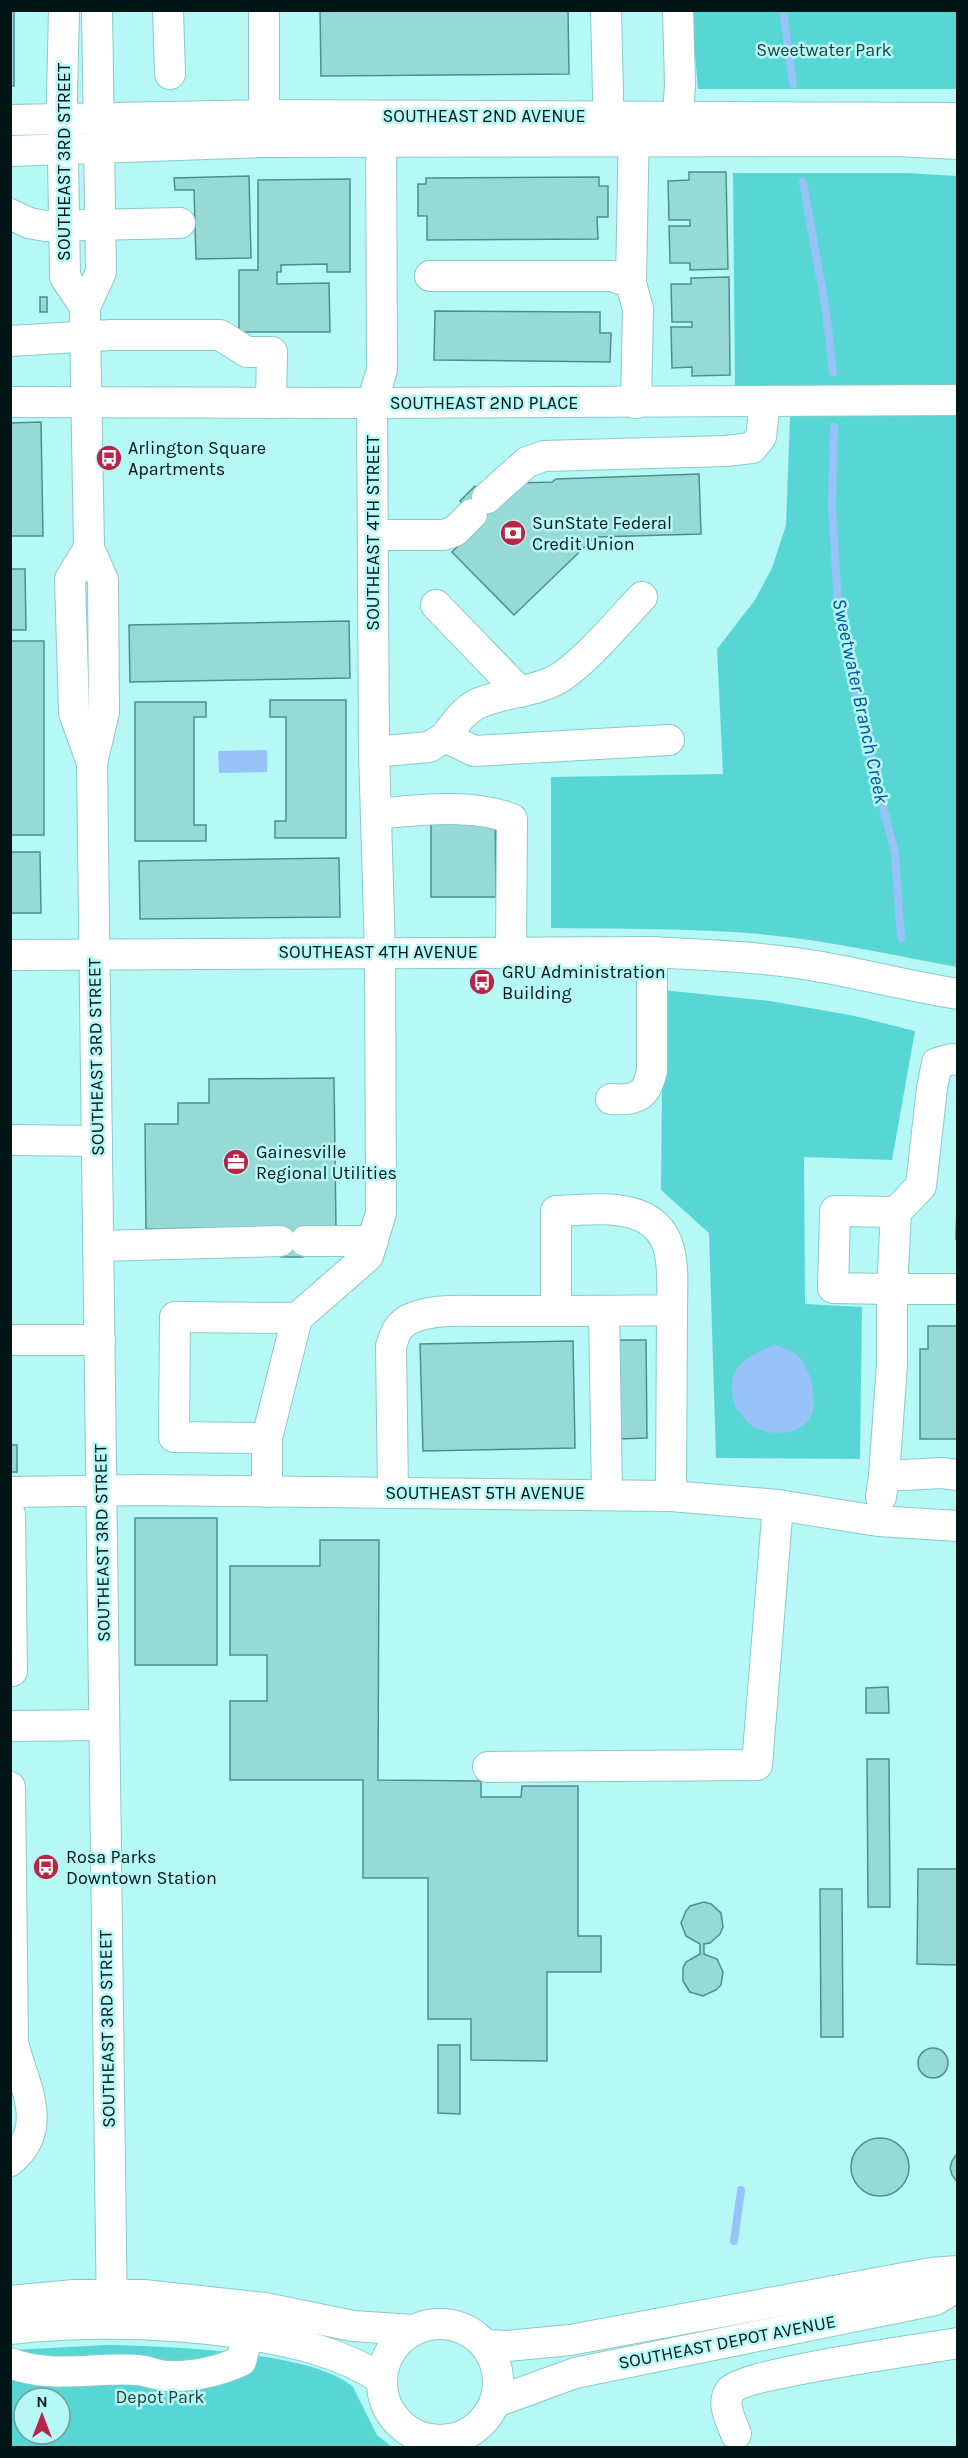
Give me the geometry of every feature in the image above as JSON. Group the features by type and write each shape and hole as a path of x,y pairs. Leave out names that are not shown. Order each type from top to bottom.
{"street":[{"name":"SOUTHEAST 3RD STREET","path":"64,10 65,277 85,307"},
{"name":"SOUTHEAST 3RD STREET","path":"97,10 101,272 85,307 89,548 70,579 74,713 92,763 111,2308"},
{"path":"168,10 170,74"},
{"path":"264,10 264,129"},
{"path":"606,10 621,129 631,283 638,309 636,403"},
{"path":"678,10 680,84 678,116"},
{"name":"SOUTHEAST 2ND AVENUE","path":"621,129 678,116 957,118"},
{"name":"SOUTHEAST 2ND AVENUE","path":"10,120 98,118 264,129 621,129 957,144"},
{"name":"SOUTHEAST 2ND AVENUE","path":"10,151 99,149 264,129"},
{"name":"SOUTHEAST 4TH STREET","path":"297,1318 368,1256 381,1213 380,951 374,752 372,404 382,370 380,129"},
{"path":"10,214 29,224 180,224"},
{"path":"430,276 612,276 631,283"},
{"path":"10,341 85,336 220,335 247,352 272,352 271,403"},
{"name":"SOUTHEAST 2ND PLACE","path":"10,402 372,404 957,400"},
{"path":"373,535 444,535 455,531 527,462 544,456 725,451 752,448 761,437 765,401"},
{"path":"374,752 429,747 445,737 459,718 475,705 498,696 520,692 556,680 570,670 642,597"},
{"path":"436,605 520,692"},
{"path":"445,737 474,751 669,740"},
{"path":"376,814 438,810 494,812 512,819 511,951"},
{"name":"SOUTHEAST 4TH AVENUE","path":"10,955 380,951 652,952 750,958 826,967 912,987 957,994"},
{"path":"611,1099 629,1101 643,1094 650,1083 652,1070 652,952"},
{"path":"878,1521 884,1476 892,1364 892,1289 896,1212 921,1186 937,1063 957,1060"},
{"path":"10,1140 97,1141"},
{"path":"556,1311 556,1210 622,1210 640,1214 661,1233 668,1248 671,1268 671,1496"},
{"path":"896,1212 835,1210 833,1288 957,1289"},
{"path":"98,1246 373,1240"},
{"path":"393,1492 391,1346 396,1330 411,1319 435,1312 672,1310"},
{"path":"604,1311 607,1494"},
{"path":"267,1438 174,1437 175,1317 297,1318 267,1438 267,1492"},
{"path":"10,1340 100,1340"},
{"path":"884,1476 941,1473 957,1475"},
{"name":"SOUTHEAST 5TH AVENUE","path":"10,1492 393,1492 671,1496 777,1505 878,1521 957,1526"},
{"path":"488,1767 757,1765 777,1505"},
{"path":"10,1514 12,1671"},
{"path":"10,1726 104,1725"},
{"path":"10,1787 13,2042 33,2111 30,2135 19,2154 10,2161"},
{"name":"SOUTHEAST DEPOT AVENUE","path":"486,2345 507,2346 570,2340 931,2273 957,2271"},
{"name":"SOUTHEAST DEPOT AVENUE","path":"486,2423 575,2373 935,2300 957,2286"},
{"path":"10,2301 111,2308 172,2324 248,2335 319,2349 361,2366 382,2379"},
{"path":"10,2329 111,2308 211,2301 295,2313 353,2326 413,2330 439,2324 465,2329 486,2345 496,2363 499,2383 486,2423 453,2439 421,2442 399,2424 387,2407 382,2393 382,2379 386,2360 397,2342 413,2330"},
{"path":"10,2363 29,2371 139,2370 168,2376 199,2374 231,2366 241,2361 248,2335"},
{"path":"736,2434 726,2400 731,2390 744,2382 786,2372 957,2343"}],"green space":[{"name":"Sweetwater Park","path":"691,11 957,11 957,89 698,89"},
{"path":"733,173 907,173 957,176 957,386 735,385"},
{"path":"957,415 957,967 834,944 760,934 551,928 551,777 723,774 717,649 755,600 772,568 786,525 790,416"},
{"path":"663,990 770,1001 855,1016 915,1031 892,1160 804,1157 805,1304 862,1307 860,1459 716,1458 709,1233 661,1190"},
{"name":"Depot Park","path":"107,2345 199,2349 273,2358 306,2365 333,2375 353,2387 377,2435 392,2447 11,2448 11,2350"}],"shaded area":[{"path":"267,750 267,772 219,773 218,751"},
{"path":"775,1345 799,1357 807,1370 814,1396 813,1412 805,1424 793,1431 777,1433 763,1431 751,1425 736,1407 732,1391 734,1374 744,1361"}],"building":[{"path":"10,10 14,10 14,86 10,86"},
{"path":"320,10 568,10 569,74 321,76"},
{"path":"689,172 726,172 728,269 690,270 690,263 670,263 669,226 690,226 690,220 669,220 668,181 689,180"},
{"path":"249,176 251,258 196,259 194,190 175,190 174,178"},
{"path":"599,177 599,186 608,186 608,217 597,217 598,239 427,240 427,216 418,216 418,184 426,184 426,178"},
{"path":"350,179 350,272 327,272 327,264 281,265 281,272 277,272 277,284 329,283 330,332 239,332 239,270 258,270 258,180"},
{"path":"729,277 730,375 692,376 692,367 672,368 671,327 692,327 692,322 672,322 671,284 691,284 691,278"},
{"path":"40,297 47,297 47,312 40,312"},
{"path":"435,311 600,312 600,333 611,333 610,362 434,360"},
{"path":"41,422 43,536 10,536 10,423"},
{"path":"699,474 701,534 595,537 514,615 452,552 481,523 460,501 475,486 495,507 519,483 552,482 556,479"},
{"path":"10,569 25,569 26,630 10,630"},
{"path":"349,621 350,678 130,682 129,625"},
{"path":"10,641 44,641 44,835 10,835"},
{"path":"270,700 346,700 346,838 275,838 275,821 286,821 286,717 270,717"},
{"path":"135,702 206,702 206,717 194,717 194,825 206,825 206,841 135,841"},
{"path":"431,820 495,820 496,897 431,897"},
{"path":"10,852 40,852 41,913 10,913"},
{"path":"339,858 340,917 140,919 139,861"},
{"path":"334,1078 336,1228 303,1228 303,1257 281,1257 281,1227 146,1229 145,1124 178,1124 178,1103 209,1103 209,1079"},
{"path":"958,1170 958,1239 956,1239"},
{"path":"928,1326 957,1326 958,1439 920,1439 920,1349 928,1349"},
{"path":"616,1340 646,1340 647,1438 617,1439"},
{"path":"573,1341 575,1448 423,1451 420,1344"},
{"path":"10,1445 17,1445 17,1472 10,1472"},
{"path":"135,1518 217,1518 217,1665 135,1665"},
{"path":"320,1540 379,1540 378,1780 481,1781 481,1797 521,1797 522,1786 578,1786 578,1936 601,1936 601,1972 547,1972 547,2061 471,2060 471,2019 428,2019 428,1878 363,1878 363,1780 230,1780 230,1701 267,1701 267,1655 230,1655 230,1566 320,1566"},
{"path":"888,1687 889,1713 866,1713 866,1688"},
{"path":"867,1759 889,1759 890,1907 868,1907"},
{"path":"918,1869 958,1869 958,1965 917,1964"},
{"path":"820,1889 842,1889 843,2037 821,2037"},
{"path":"704,1902 711,1904 721,1913 723,1927 720,1934 710,1943 704,1944 704,1954 717,1959 723,1972 721,1985 703,1996 690,1992 683,1981 683,1968 686,1962 700,1954 700,1944 686,1936 681,1923 690,1906"},
{"path":"438,2045 460,2045 460,2114 438,2113"},
{"path":"933,2048 944,2052 948,2063 944,2074 933,2078 922,2074 918,2063 922,2052"},
{"path":"880,2138 896,2143 904,2151 909,2167 904,2183 896,2191 880,2196 864,2191 856,2183 851,2167 856,2151 864,2143"},
{"path":"958,2152 958,2183 950,2168"}],"waterway":[{"name":"Sweetwater Branch Creek","path":"783,10 793,84"},
{"name":"Sweetwater Branch Creek","path":"803,182 826,311 833,372"},
{"name":"Sweetwater Branch Creek","path":"834,427 832,505 838,606 866,741 895,853 901,938"},
{"path":"734,2241 741,2190"}],"place":[{"name":"Arlington Square Apartments","path":"109,458"},
{"name":"SunState Federal Credit Union","path":"513,533"},
{"name":"GRU Administration Building","path":"482,982"},
{"name":"Gainesville Regional Utilities","path":"236,1162"},
{"name":"Rosa Parks Downtown Station","path":"46,1867"}]}
